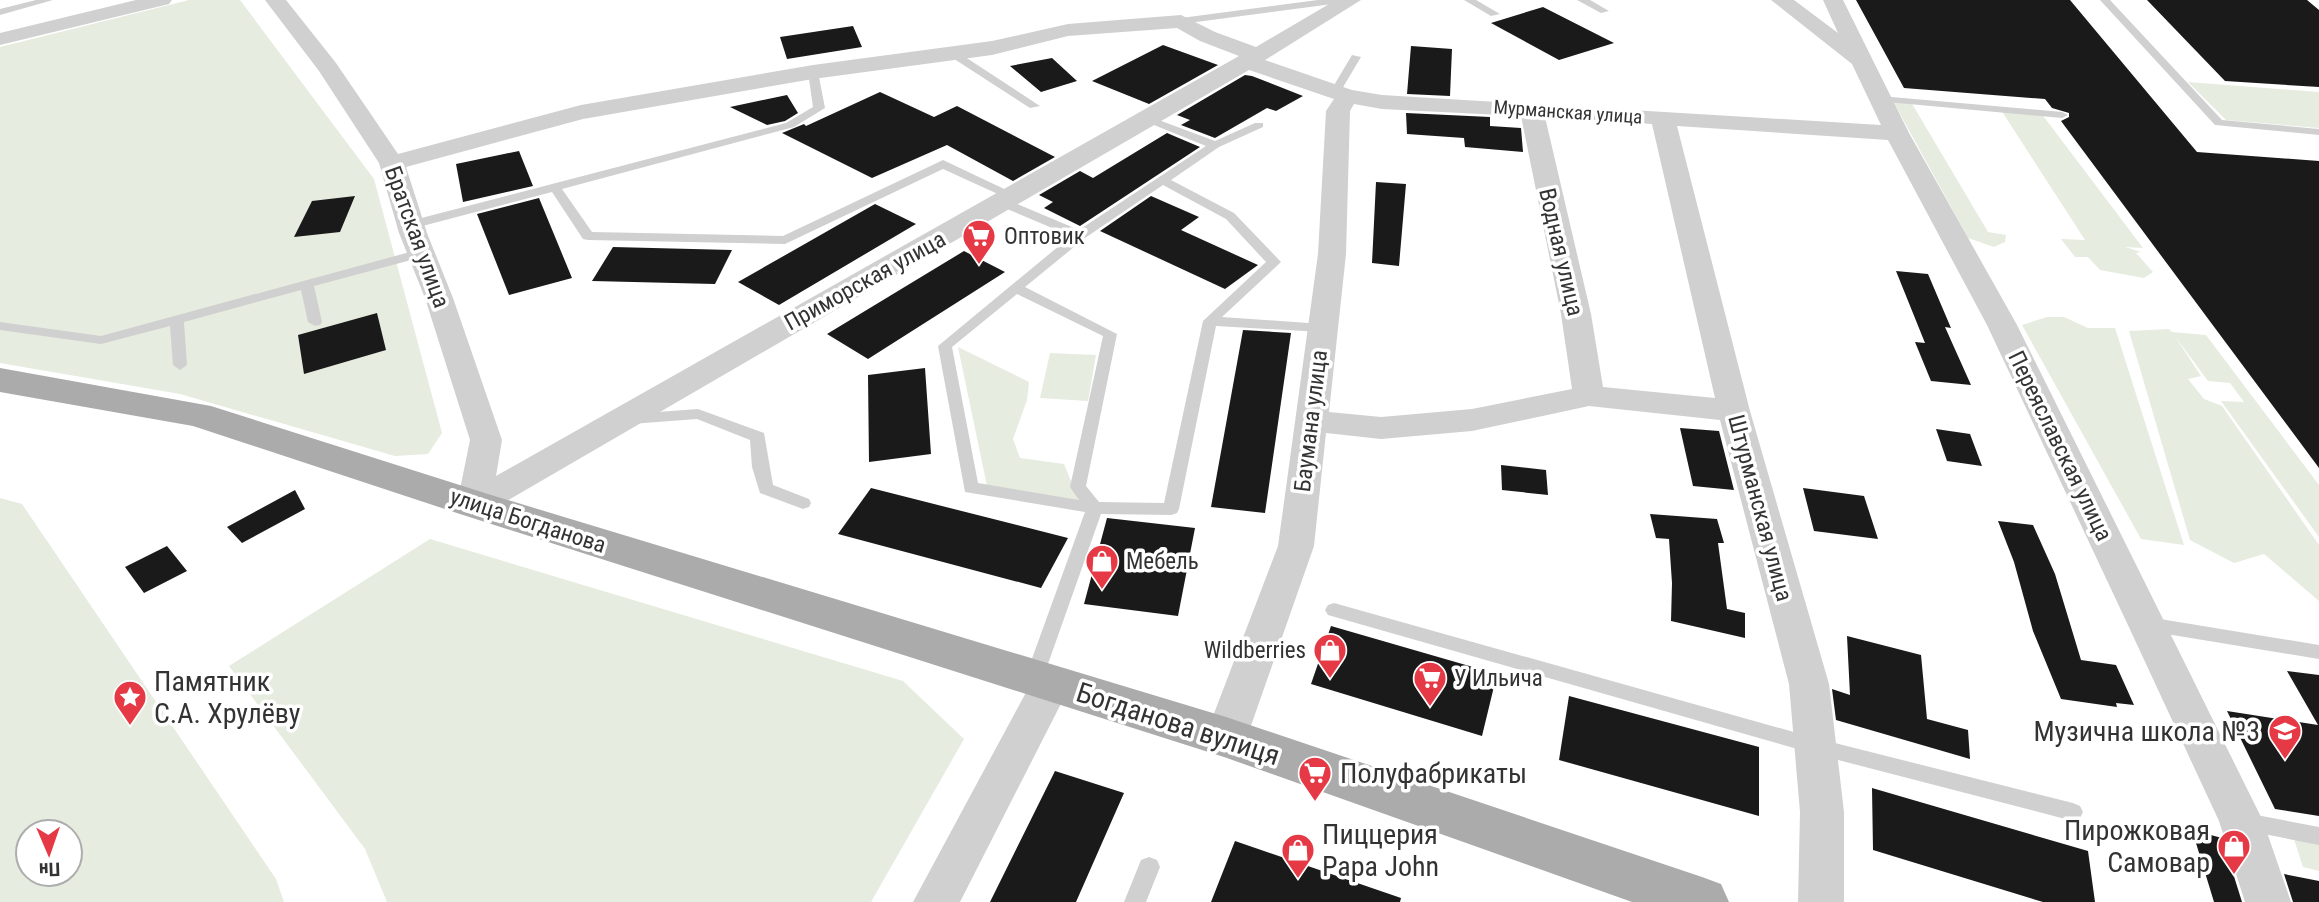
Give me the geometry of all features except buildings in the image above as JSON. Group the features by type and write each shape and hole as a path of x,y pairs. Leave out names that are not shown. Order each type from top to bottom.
{"main road":[{"name":"улица Богданова","path":"0,380 198,415 1043,681"},
{"name":"Богданова вулиця","path":"1043,681 1226,737 1702,902"}],"street":[{"path":"0,40 162,0"},
{"name":"Братская улица","path":"275,0 328,68 392,163 486,440 474,504"},
{"name":"Приморская улица","path":"474,504 711,365 1009,200 1350,0"},
{"path":"1781,0 1863,63"},
{"name":"Переяславская улица","path":"1833,0 1897,132 2002,325 2146,623 2241,821 2268,902"},
{"path":"392,163 581,112 813,72 992,48 1068,30 1181,21 1197,34 1241,47 1250,58"},
{"name":"Мурманская улица","path":"1250,58 1341,94 1382,102 1897,132"},
{"name":"Баумана улица","path":"1226,737 1296,546 1332,254 1341,94"},
{"name":"Водная улица","path":"1532,109 1576,314 1589,396"},
{"name":"Штурманская улица","path":"1663,119 1734,411 1809,684 1822,812 1821,902"},
{"path":"1310,421 1381,428 1472,419 1589,396 1734,411"},
{"path":"936,902 1043,681"}],"lane":[{"path":"0,12 48,0"},
{"path":"1181,21 1340,0"},
{"path":"1469,0 1495,14"},
{"path":"1582,0 1604,11"},
{"path":"2105,0 2219,123 2319,132"},
{"path":"952,53 1034,106"},
{"path":"1341,94 1356,57"},
{"path":"411,225 790,124 819,108 813,72"},
{"path":"1880,99 2062,115"},
{"path":"1148,119 1214,145"},
{"path":"1162,180 1230,216 1274,262 1210,321 1171,509 1095,508 971,488 945,346 1080,235 1214,145 1259,125"},
{"path":"555,187 588,236 785,240 943,164 1080,235"},
{"path":"0,326 101,340 421,253"},
{"path":"307,284 315,322"},
{"path":"1015,288 1110,334 1079,487 1095,508"},
{"path":"177,319 180,365"},
{"path":"1210,321 1322,328"},
{"path":"618,420 698,414 758,436 760,467 766,489 803,503"},
{"path":"1043,681 1095,508"},
{"path":"1334,610 1815,746 2073,812"},
{"path":"2146,623 2319,652"},
{"path":"2241,821 2319,836"},
{"path":"1135,902 1149,867"}],"shaded area":[{"path":"189,0 240,0 374,179 442,433 428,454 395,456 180,394 0,363 0,47"},
{"path":"2188,82 2319,92 2319,128 2226,120"},
{"path":"1893,101 1911,102 1988,232 2006,235 2005,242 1994,247 1968,238"},
{"path":"2001,110 2041,113 2143,248 2125,247 2141,252 2136,253 2153,272 2144,278 2100,270 2088,257 2075,257 2061,239 2085,240"},
{"path":"2047,317 2064,317 2088,328 2115,328 2184,545 2141,539 2022,325"},
{"path":"2169,329 2172,332 2206,335 2319,485 2319,537 2221,401 2244,402 2230,383 2208,381 2174,335 2201,376 2188,379 2204,399 2222,406 2319,545 2319,601 2264,554 2234,563 2190,540 2129,331"},
{"path":"958,347 1029,382 1027,400 1013,439 1020,458 1064,464 1079,501 987,486"},
{"path":"1050,353 1096,355 1088,401 1040,398"},
{"path":"0,498 22,504 276,879 284,902 0,902"},
{"path":"430,539 903,681 964,739 871,902 387,902 365,849 229,666"},
{"path":"2293,836 2319,842 2319,871 2303,867"}],"place":[{"name":"Оптовик","path":"979,266"},
{"name":"Мебель","path":"1102,591"},
{"name":"Wildberries","path":"1330,680"},
{"name":"У Ильича","path":"1430,708"},
{"name":"Памятник С.А. Хрулёву","path":"130,727"},
{"name":"Музична школа №3","path":"2285,761"},
{"name":"Полуфабрикаты","path":"1315,803"},
{"name":"Пирожковая Самовар","path":"2234,876"},
{"name":"Пиццерия Papa John","path":"1298,880"}]}
